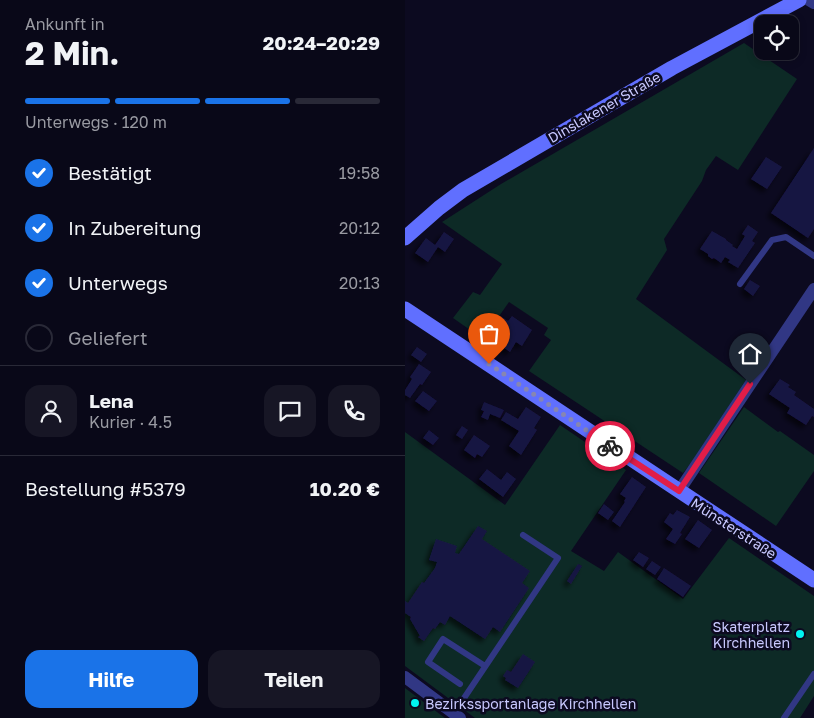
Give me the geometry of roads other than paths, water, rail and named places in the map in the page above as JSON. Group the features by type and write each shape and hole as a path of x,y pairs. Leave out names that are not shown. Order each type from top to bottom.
{"main road":[{"name":"Dinslakener Straße","path":"405,238 463,190 672,68 799,0"},
{"name":"Dinslakener Straße","path":"405,246 417,227"},
{"name":"Münsterstraße","path":"405,309 814,580"}],"street":[{"path":"809,0 814,4"},
{"path":"679,491 814,289"},
{"path":"405,677 457,716"}],"lane":[{"path":"740,284 772,240 786,237 814,256"},
{"path":"457,716 485,666 558,558 523,535"},
{"path":"461,684 428,662 443,639 485,666"},
{"path":"784,718 814,674"}],"place":[{"name":"Skaterplatz Kirchhellen","path":"800,634"},
{"name":"Bezirkssportanlage Kirchhellen","path":"415,703"}]}
